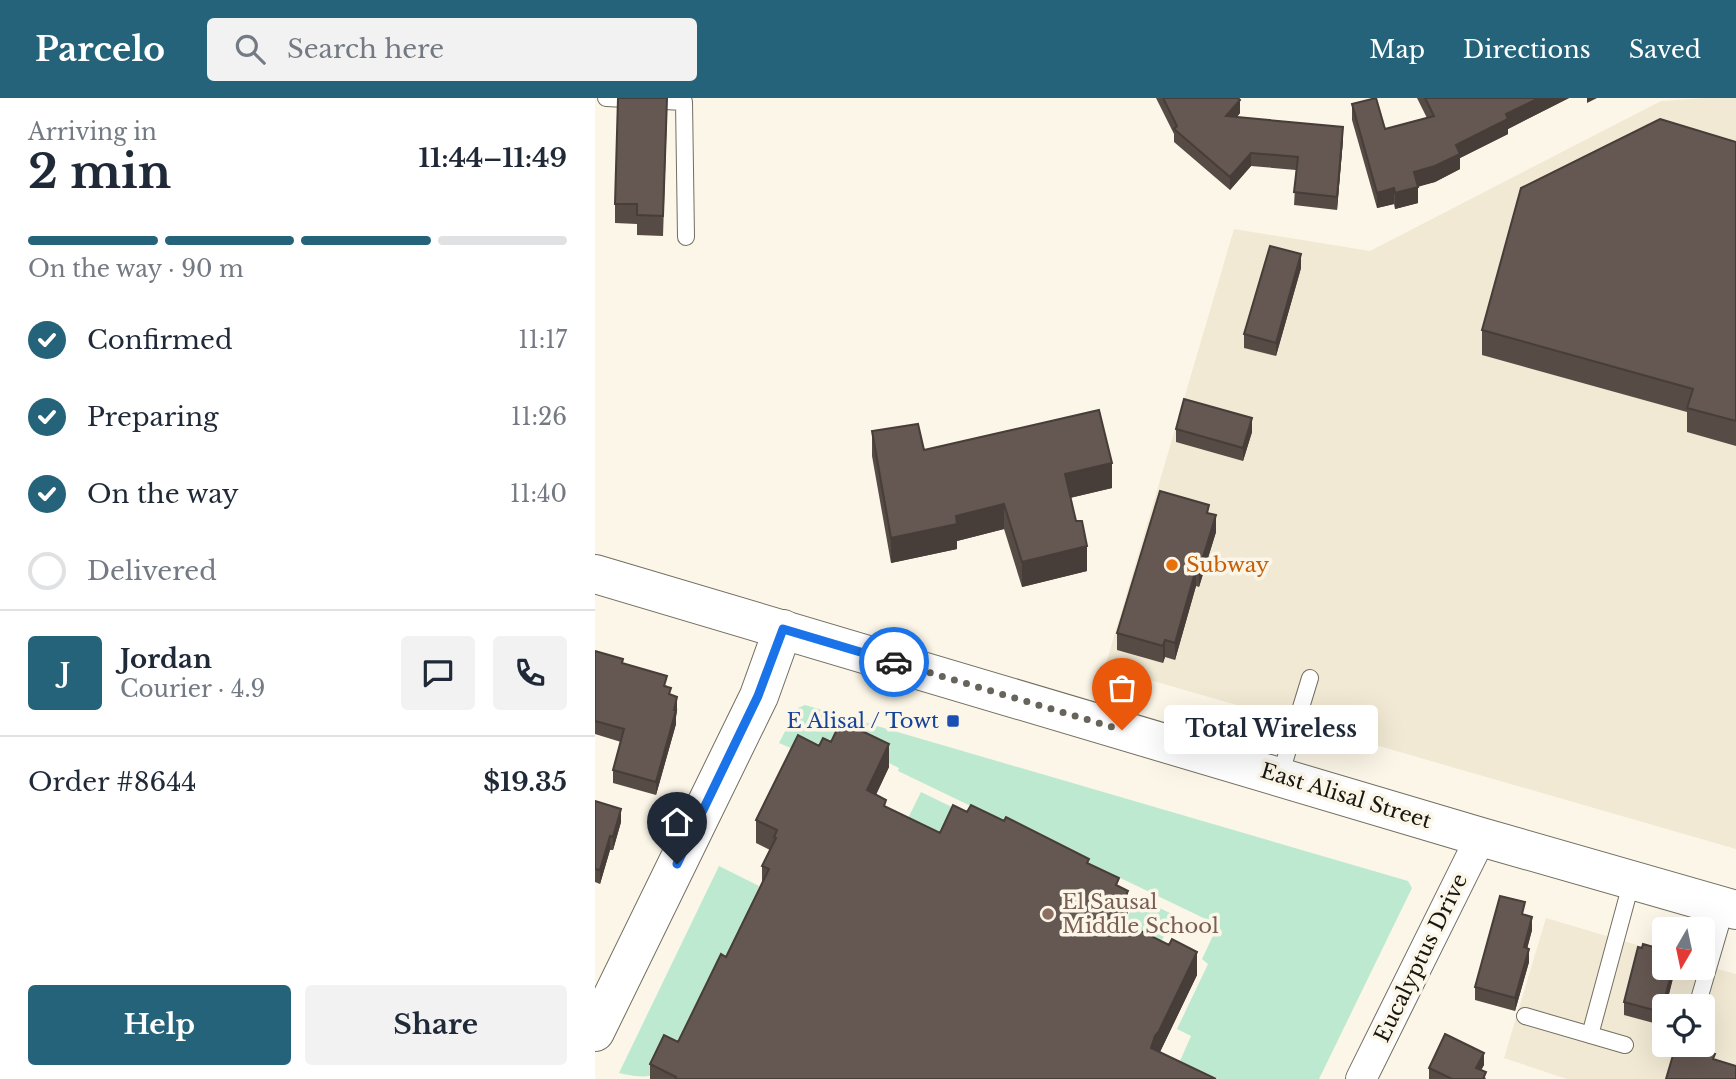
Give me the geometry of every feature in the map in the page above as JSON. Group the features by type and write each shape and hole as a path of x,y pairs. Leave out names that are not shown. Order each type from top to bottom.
{"main road":[{"name":"East Alisal Street","path":"595,573 1481,837 1731,908"},
{"path":"595,1032 758,696 783,629"}],"street":[{"name":"Eucalyptus Drive","path":"1361,1079 1481,837"}],"lane":[{"path":"606,98 684,102 686,237"},
{"path":"1280,776 1310,678"},
{"path":"1590,1035 1632,880"},
{"path":"1701,994 1731,908"},
{"path":"1525,1016 1625,1045"}],"shaded area":[{"path":"1736,98 1736,849 1105,667 1234,229 1370,251 1661,101"},
{"path":"1546,918 1652,949 1652,980 1715,980 1715,968 1736,974 1736,1079 1567,1079 1504,1058"}],"green space":[{"path":"805,705 1408,881 1412,888 1319,1079 1219,1079 1180,1061 1191,1036 1177,1029 1208,964 1202,959 1218,925 898,771 899,768 842,740 800,752 779,743 795,712"},
{"path":"921,792 958,810 939,848 902,830"},
{"path":"719,866 759,886 676,1063 649,1076 619,1073"},
{"path":"1137,897 1174,915 1156,953 1118,936"}],"building":[{"path":"618,98 667,98 663,216 637,215 637,204 615,204"},
{"path":"1163,98 1238,98 1240,100 1226,116 1343,127 1337,197 1294,192 1298,157 1251,153 1230,177 1174,129 1177,126"},
{"path":"1376,98 1385,129 1434,116 1425,98 1539,98 1506,114 1508,119 1456,145 1460,154 1414,172 1418,187 1395,193 1394,188 1377,193 1352,104"},
{"path":"1660,119 1736,142 1736,421 1687,408 1693,389 1482,330 1521,188"},
{"path":"1270,246 1301,254 1276,343 1244,334"},
{"path":"1184,399 1252,418 1243,448 1176,429"},
{"path":"1099,410 1112,463 1065,474 1076,521 1082,521 1087,546 1022,562 1004,504 956,516 957,524 891,538 872,431 918,424 924,450"},
{"path":"1160,491 1209,505 1207,513 1216,515 1199,570 1196,569 1175,643 1165,640 1163,646 1117,633"},
{"path":"595,651 623,659 622,663 667,676 664,686 671,688 669,694 677,697 676,710 656,782 613,770 624,729 595,721"},
{"path":"841,721 889,744 867,790 886,800 884,806 940,833 953,805 967,812 971,805 1004,821 1006,817 1089,859 1087,863 1119,878 1116,885 1128,891 1114,918 1169,945 1172,939 1197,952 1151,1048 1216,1079 675,1079 676,1077 650,1064 664,1035 678,1042 721,954 726,957 769,869 762,866 776,838 774,837 777,830 756,820 798,735 819,746 823,738 831,742"},
{"path":"595,801 621,809 600,870 595,869"},
{"path":"1500,896 1525,902 1522,914 1532,917 1524,947 1529,949 1515,998 1475,987"},
{"path":"1643,944 1652,947 1652,980 1670,980 1666,994 1652,994 1652,1010 1624,1002 1638,947 1642,948"},
{"path":"1445,1034 1484,1053 1476,1068 1486,1072 1483,1079 1452,1079 1429,1068"},
{"path":"1672,1057 1714,1057 1713,1059 1736,1066 1736,1079 1666,1079"}],"way so far":[{"path":"894,662 1122,730"}],"place":[{"name":"Subway","path":"1172,565"},
{"name":"E Alisal / Towt","path":"953,721"},
{"name":"Total Wireless","path":"1122,730"},
{"name":"El Sausal Middle School","path":"1048,914"}],"route":[{"path":"677,864 758,696 783,629 894,662"}]}
